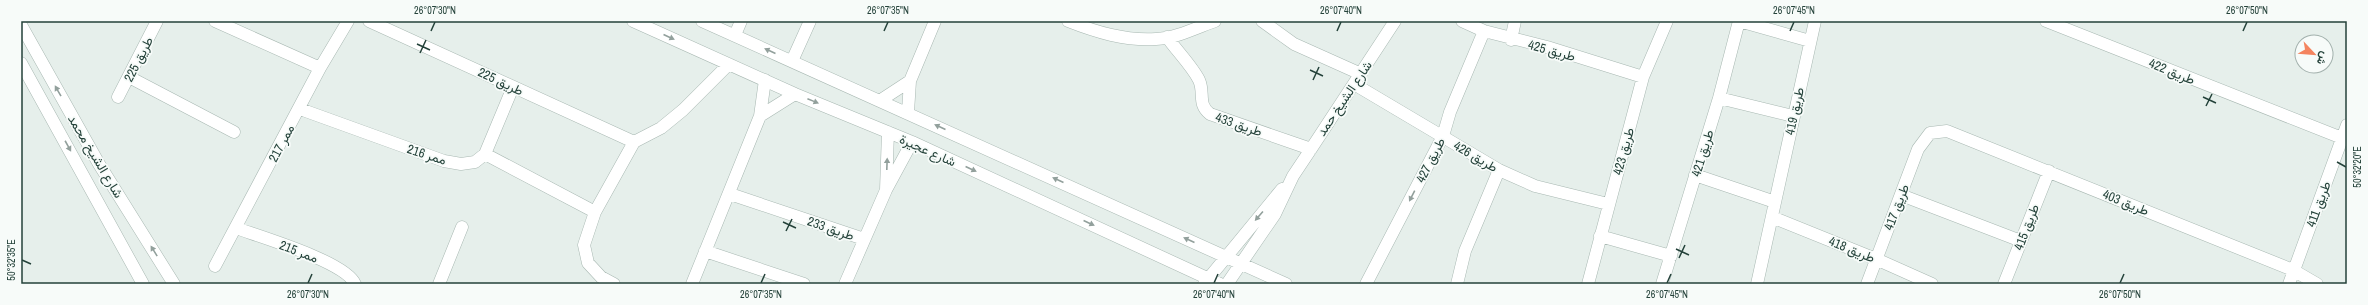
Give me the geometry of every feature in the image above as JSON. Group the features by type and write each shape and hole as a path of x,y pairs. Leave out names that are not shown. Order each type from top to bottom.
{"street":[{"name":"طريق 225","path":"118,97 157,21"},
{"path":"215,21 320,68"},
{"name":"ممر 217","path":"215,266 320,68 348,21"},
{"name":"طريق 225","path":"369,21 634,142"},
{"name":"شارع عجيرة","path":"633,21 795,94 912,142 1206,281 1220,284"},
{"name":"شارع عجيرة","path":"702,21 908,112 1286,284"},
{"path":"735,36 741,21"},
{"path":"792,61 810,21"},
{"path":"908,112 910,81 935,21"},
{"path":"1068,21 1094,26 1125,38 1157,39 1215,21"},
{"name":"طريق 426","path":"1262,21 1294,44 1357,79 1443,136 1499,170 1535,186 1608,204"},
{"name":"شارع الشيخ حمد","path":"1206,281 1225,256 1293,176 1395,21"},
{"name":"طريق 425","path":"1462,21 1484,32 1546,48 1642,77"},
{"path":"1511,40 1515,21"},
{"name":"طريق 423","path":"1588,284 1642,77 1667,21"},
{"path":"1739,21 1810,41"},
{"name":"طريق 421","path":"1662,284 1719,98 1739,21"},
{"name":"طريق 419","path":"1757,284 1815,21"},
{"name":"طريق 422","path":"2046,21 2342,138"},
{"name":"شارع الشيخ محمد","path":"21,25 100,164 174,284"},
{"name":"طريق 427","path":"1366,284 1443,136 1450,112 1484,32"},
{"name":"طريق 433","path":"1167,37 1200,82 1201,102 1204,110 1210,114 1311,149"},
{"name":"شارع الشيخ محمد","path":"21,63 143,284"},
{"path":"614,284 601,276 588,263 584,245 595,212 634,142 661,128 683,110 729,64"},
{"path":"129,76 234,132"},
{"path":"692,284 730,194 760,116 765,80"},
{"path":"881,100 910,81"},
{"path":"513,86 485,154 595,212"},
{"path":"760,116 795,94"},
{"path":"1719,98 1793,116"},
{"name":"ممر 216","path":"300,108 444,161 461,164 475,162 485,154"},
{"name":"طريق 411","path":"2289,284 2347,125"},
{"path":"886,190 888,132"},
{"name":"طريق 403","path":"1930,133 1948,132 2049,171 2293,270 2317,284"},
{"name":"طريق 417","path":"1867,284 1918,149 1930,133"},
{"path":"845,284 886,190 912,142"},
{"path":"1457,284 1465,251 1499,170"},
{"name":"طريق 415","path":"2004,284 2049,171"},
{"path":"1695,175 1775,202"},
{"name":"شارع الشيخ حمد","path":"1227,284 1275,214 1293,176"},
{"name":"طريق 233","path":"730,194 864,239"},
{"path":"1901,195 2021,241"},
{"name":"طريق 418","path":"1772,217 1876,259 1932,284"},
{"path":"439,284 462,227"},
{"name":"ممر 215","path":"236,228 333,264 352,277 355,284"},
{"path":"1600,236 1671,256"},
{"path":"705,251 804,284"}]}
